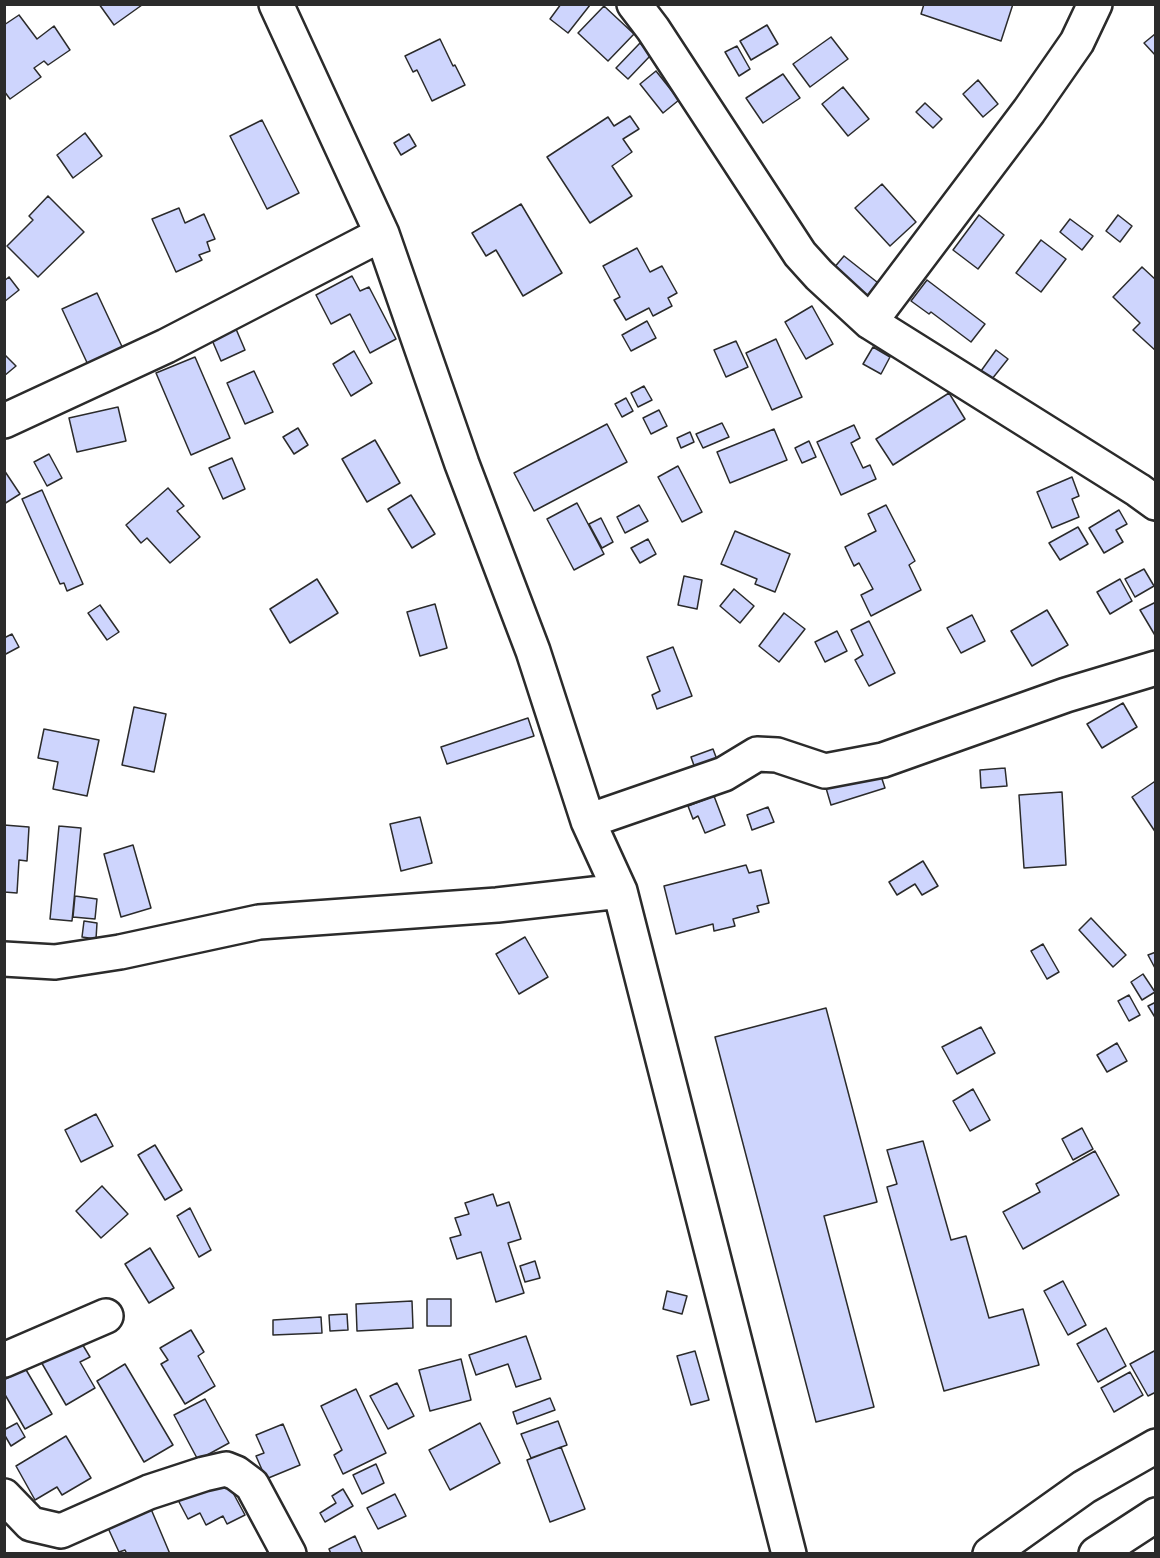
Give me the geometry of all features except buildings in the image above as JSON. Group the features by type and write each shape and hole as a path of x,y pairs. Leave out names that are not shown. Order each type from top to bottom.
{"street":[{"path":"276,4 382,234 462,464 532,651 588,821 620,891 789,1554"},
{"path":"634,4 653,29 800,254 819,275 870,322 1138,490 1155,503"},
{"path":"1070,4 1077,42"},
{"path":"870,322 1029,111 1077,42 1095,4"},
{"path":"4,421 166,346 382,234"},
{"path":"588,821 724,774 757,754 777,755 825,771 884,760 1066,695 1155,668"},
{"path":"4,960 55,962 120,952 259,922 497,905 620,891"},
{"path":"4,1360 105,1316"},
{"path":"990,1554 1084,1487 1155,1446"},
{"path":"4,1496 31,1524 61,1532 149,1492 226,1469 236,1473 252,1485 289,1554"},
{"path":"1096,1554 1155,1515"}]}
